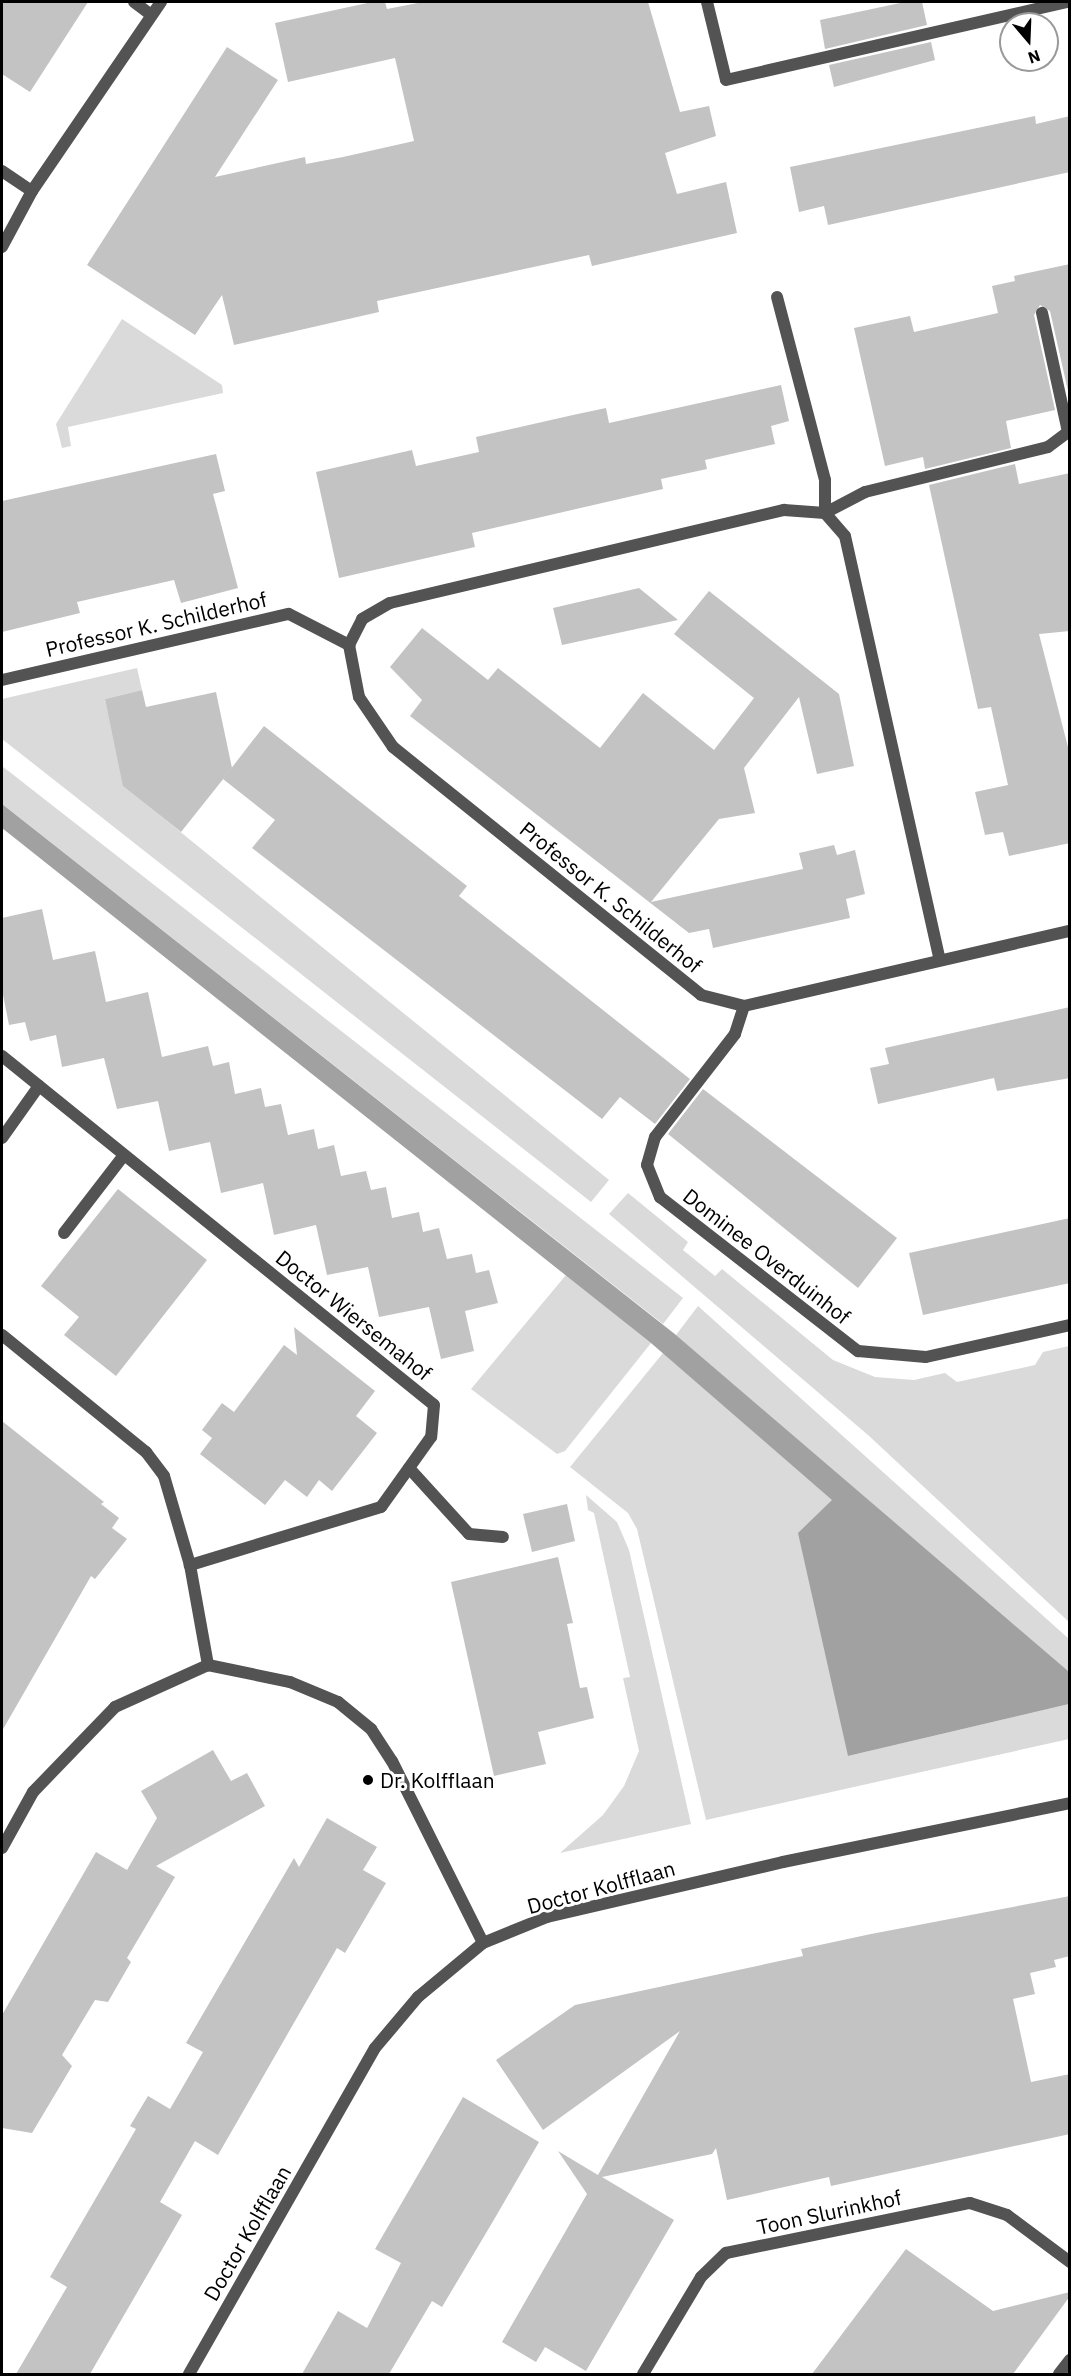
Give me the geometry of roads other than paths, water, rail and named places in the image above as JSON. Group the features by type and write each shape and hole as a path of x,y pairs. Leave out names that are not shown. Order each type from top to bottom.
{"street":[{"path":"134,2 150,14"},
{"path":"2,246 32,190 150,14 161,2"},
{"path":"707,2 726,80 1066,2"},
{"path":"2,171 32,190"},
{"path":"777,297 825,480 825,513 844,536 939,958"},
{"path":"349,645 362,619 390,603 784,510 825,513 865,492 1048,447 1068,432 1042,313"},
{"name":"Professor K. Schilderhof","path":"2,680 289,614 349,645 359,697 393,747 701,994 744,1006 939,958 1070,930"},
{"name":"Dominee Overduinhof","path":"744,1006 735,1034 655,1137 647,1165 660,1197 858,1351 926,1357 1070,1325"},
{"name":"Doctor Wiersemahof","path":"2,1056 434,1405 431,1437 381,1507 190,1565"},
{"path":"2,1138 39,1086"},
{"path":"64,1233 124,1155"},
{"path":"2,1335 146,1452 164,1476 190,1565 208,1665"},
{"path":"409,1468 469,1534 503,1537"},
{"path":"2,1848 33,1792 115,1707 208,1665 290,1682 338,1702 371,1730 392,1761 483,1943"},
{"name":"Doctor Kolfflaan","path":"189,2374 375,2049 418,1996 483,1943 558,1915 783,1862 1070,1803"},
{"name":"Toon Slurinkhof","path":"643,2374 701,2277 726,2253 970,2203 1007,2215 1070,2262"},
{"path":"1059,2374 1070,2361"}],"place":[{"name":"Dr. Kolfflaan","path":"368,1780"}]}
